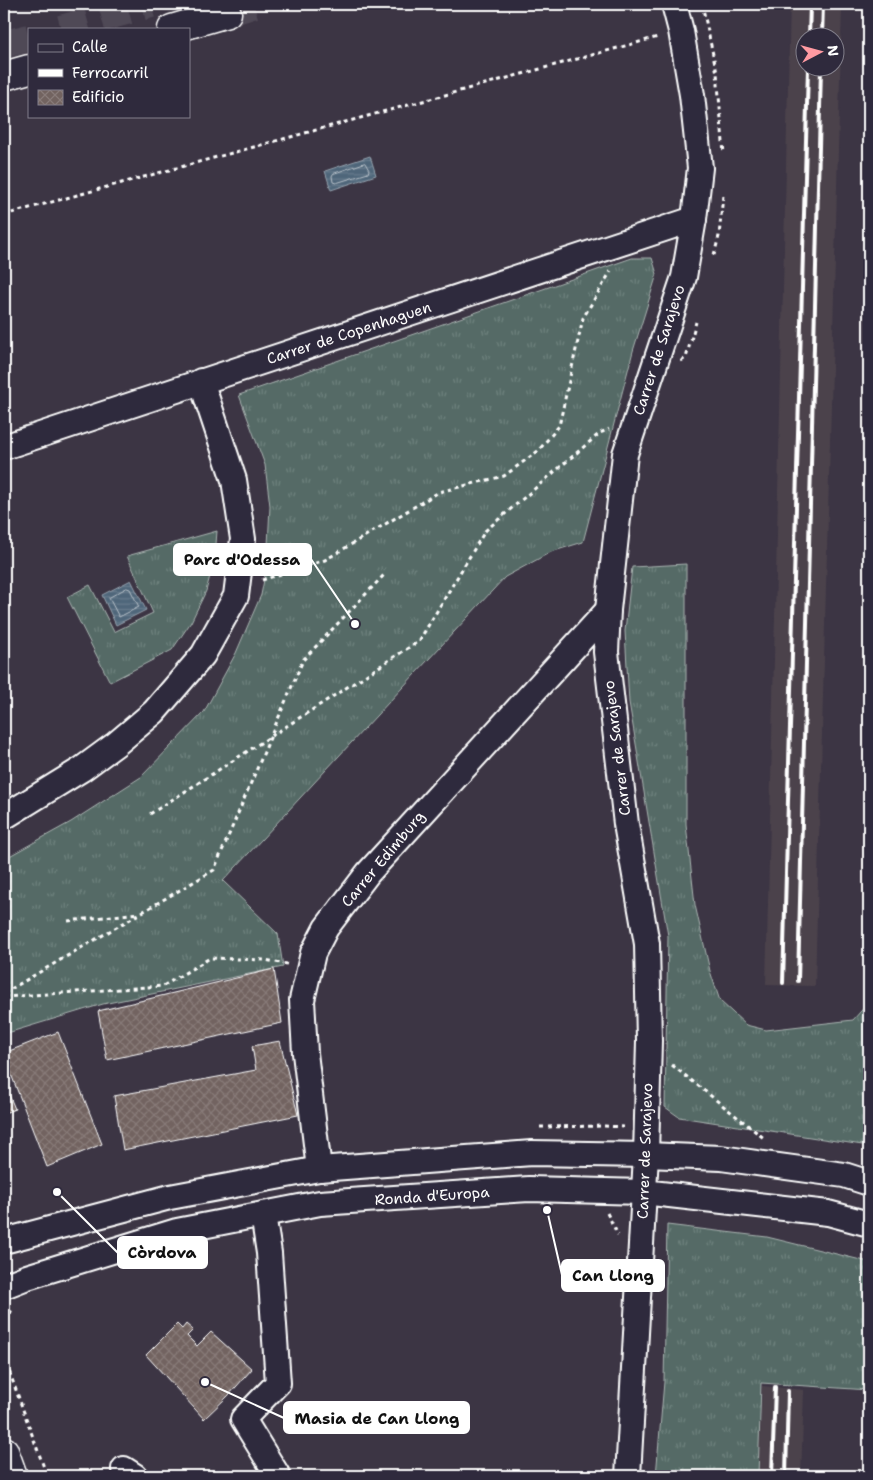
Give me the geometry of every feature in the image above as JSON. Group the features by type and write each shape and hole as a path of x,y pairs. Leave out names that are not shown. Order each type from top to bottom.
{"main road":[{"path":"175,28 227,13"},
{"path":"4,76 28,69"},
{"path":"4,1451 13,1476"}],"street":[{"name":"Carrer de Sarajevo","path":"628,1476 646,1154 649,1041 647,944 626,824 606,652 608,610 625,454 684,277 700,168 692,95 681,31 674,4"},
{"name":"Carrer de Copenhaguen","path":"4,447 694,219"},
{"path":"4,817 82,769 116,744 154,712 204,655 236,596 243,539 234,480 201,382"},
{"name":"Carrer Edimburg","path":"319,1169 305,1053 302,1000 313,953 326,928 368,873 608,610"},
{"path":"4,1241 170,1197 319,1169 532,1153 646,1154 721,1158 844,1176 869,1183"},
{"name":"Ronda d'Europa","path":"4,1286 27,1277 177,1231 320,1203 529,1189 643,1192 828,1213 869,1224"},
{"path":"263,1214 269,1253 278,1383 243,1419 278,1476"}],"path":[{"path":"4,215 707,23"},
{"path":"238,588 325,560 439,492 504,476 538,452 559,426 583,318 629,240"},
{"path":"150,814 419,641 485,531 600,433 637,416"},
{"path":"4,995 214,870 304,660 384,575"},
{"path":"68,921 142,912"},
{"path":"4,995 164,986 210,958 264,960 310,969"},
{"path":"670,1063 766,1140"},
{"path":"4,1358 47,1476"}],"shaded area":[{"path":"790,4 842,4 841,28 796,28 796,78 840,78 815,986 766,985"},
{"path":"762,1386 804,1390 801,1476 758,1476"}],"green space":[{"path":"632,258 652,258 657,274 633,351 583,542 551,552 505,577 223,881 278,934 283,967 103,1004 4,1034 4,859 71,822 141,777 204,712 236,653 261,595 267,565 270,506 265,465 239,395"},
{"path":"217,531 215,557 206,591 191,622 172,650 110,682 67,597 90,585 114,632 153,613 127,556"},
{"path":"686,564 686,824 695,905 710,971 720,1001 746,1025 766,1030 853,1020 869,1002 869,1146 679,1117 665,1107 668,936 629,702 625,631 632,567"},
{"path":"667,1225 767,1237 869,1262 869,1390 761,1383 758,1476 656,1476 664,1382"}],"water":[{"path":"370,156 376,175 331,190 325,171"},
{"path":"131,580 146,610 116,625 102,595"}],"building":[{"path":"274,969 282,1023 107,1060 98,1011"},
{"path":"58,1032 102,1144 47,1167 4,1053"},
{"path":"280,1041 298,1115 123,1150 114,1096 256,1070 252,1046"},
{"path":"4,1083 15,1109 4,1113"},
{"path":"177,1324 182,1329 186,1324 193,1330 187,1336 197,1346 211,1332 252,1369 204,1419 146,1355"}],"tunnel":[{"path":"65,28 151,4"},
{"path":"227,13 255,4"},
{"path":"4,44 28,38"}],"railway":[{"path":"809,28 810,4"},
{"path":"822,28 823,4"},
{"path":"783,983 808,78"},
{"path":"798,981 821,78"},
{"path":"772,1476 775,1387"},
{"path":"786,1476 788,1391"}],"place":[{"name":"Parc d'Odessa","path":"355,624"},
{"name":"Còrdova","path":"57,1192"},
{"name":"Can Llong","path":"547,1210"},
{"name":"Masia de Can Llong","path":"205,1382"}]}
